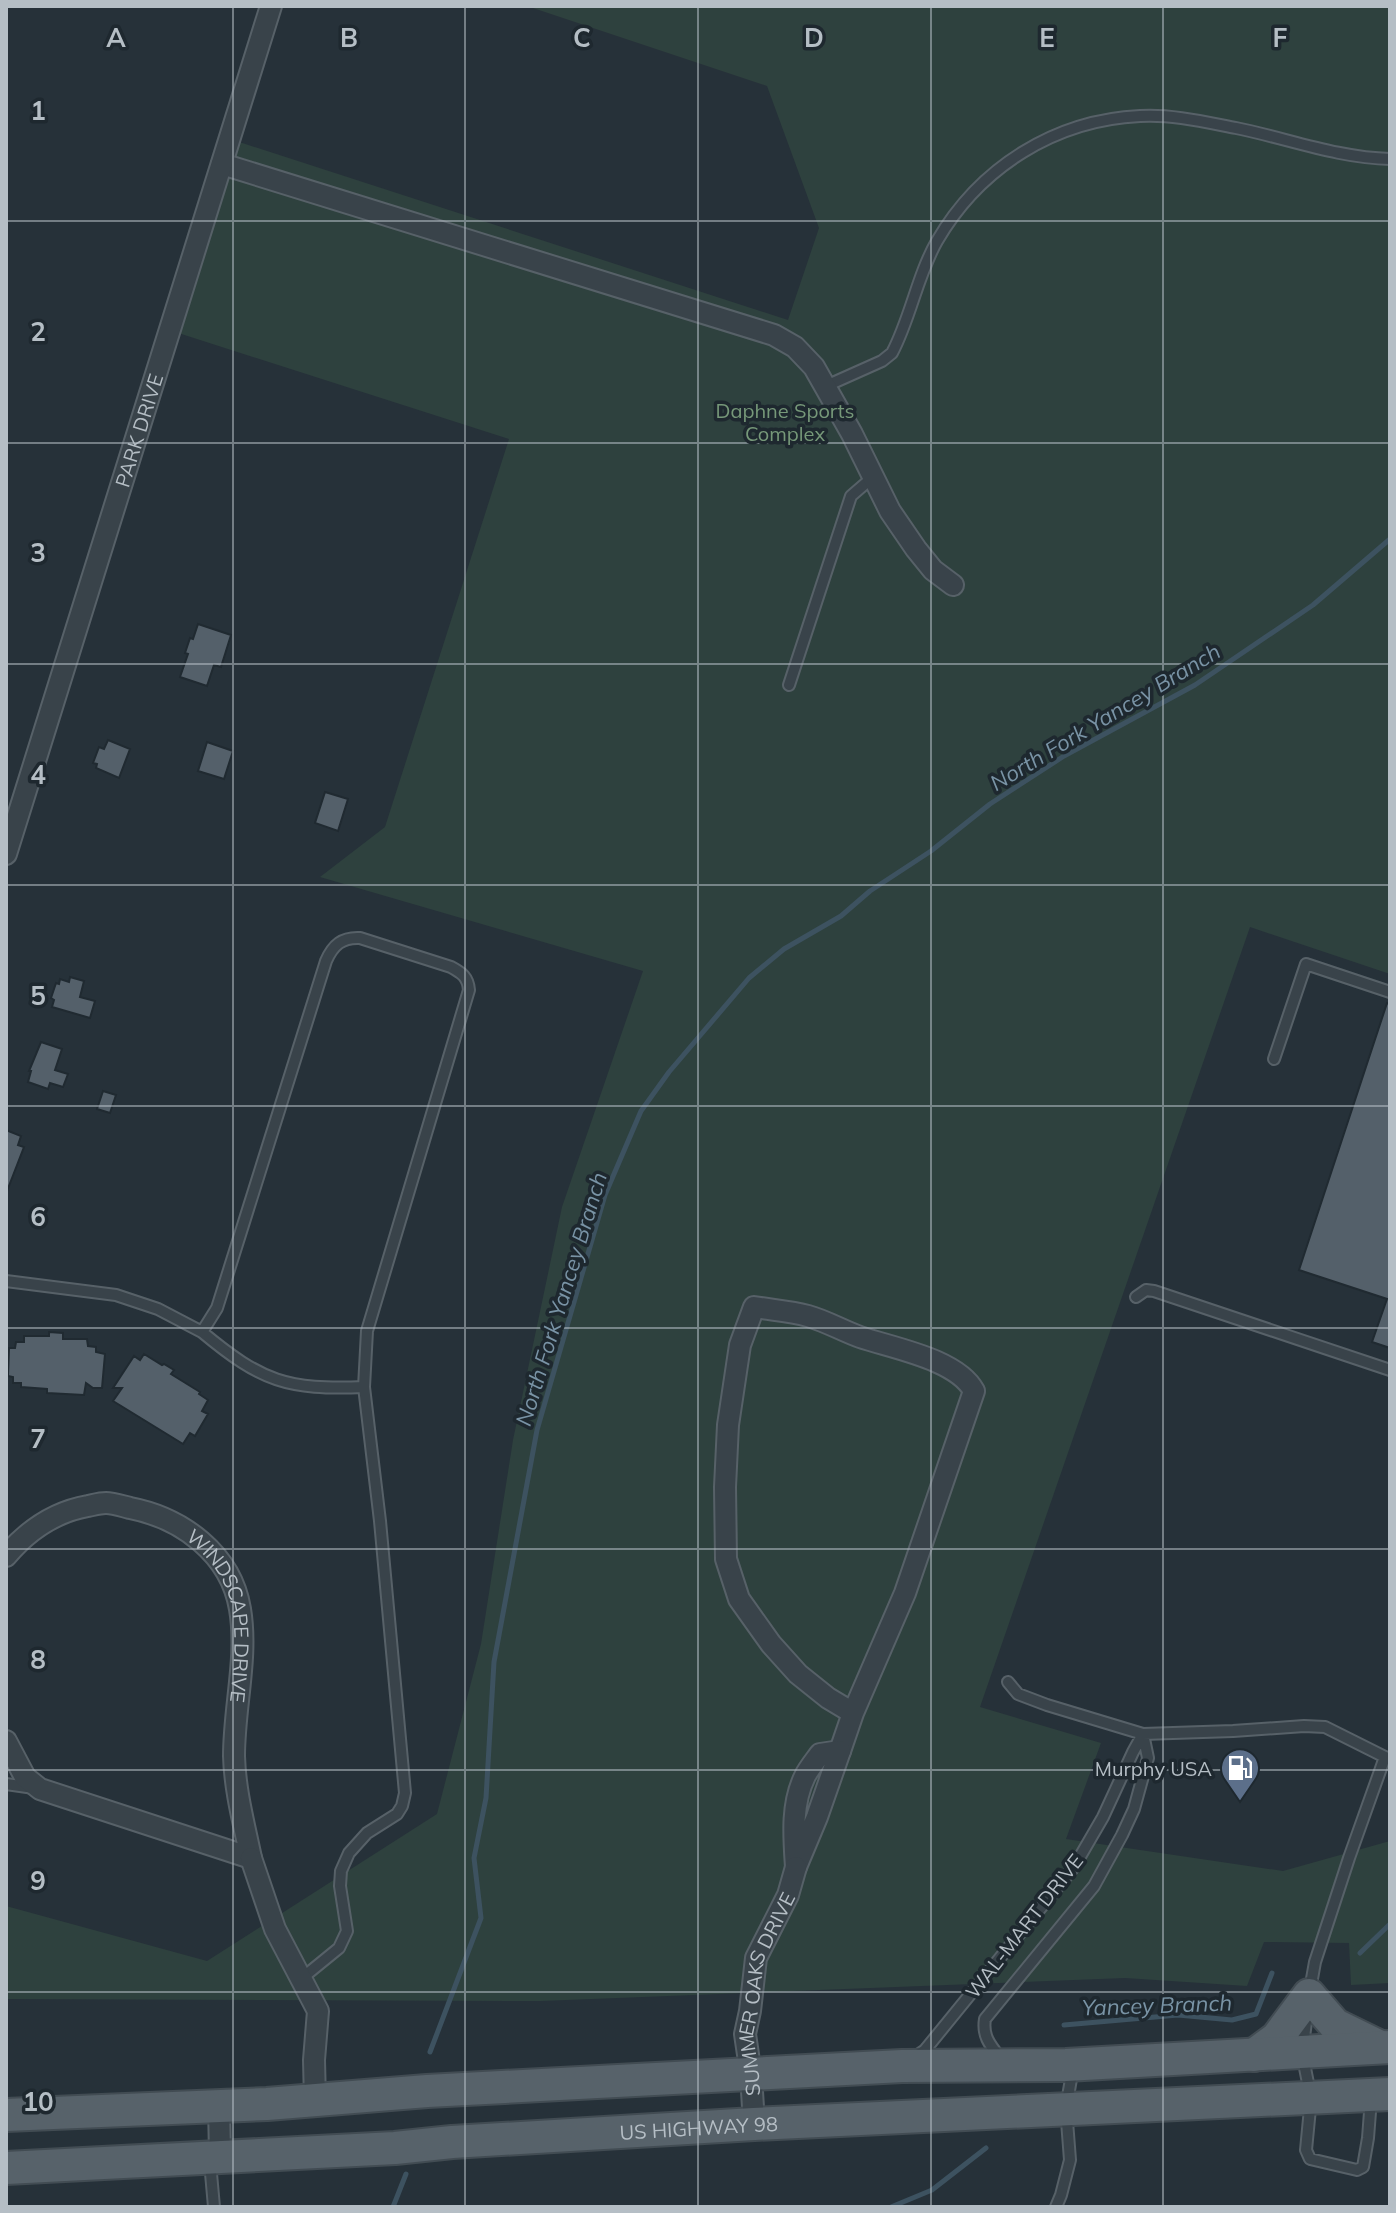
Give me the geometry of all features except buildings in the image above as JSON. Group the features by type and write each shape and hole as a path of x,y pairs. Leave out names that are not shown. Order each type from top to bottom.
{"main road":[{"path":"1254,2055 1277,2038 1309,1995 1335,2025 1386,2048"},
{"path":"6,2115 315,2101 427,2091 902,2066 1066,2065 1386,2048"},
{"name":"US HIGHWAY 98","path":"6,2168 364,2150 754,2124 1380,2095"}],"street":[{"name":"PARK DRIVE","path":"6,854 271,6"},
{"path":"222,164 774,335 795,347 814,367 826,386 890,511 933,570 953,585"},
{"name":"SUMMER OAKS DRIVE","path":"754,2124 745,2034 756,1958 788,1895 853,1713 905,1593 974,1391 959,1374 932,1360 858,1336 810,1316 754,1307 740,1345 728,1425 726,1559 739,1599 771,1644 798,1674 853,1713"},
{"name":"WINDSCAPE DRIVE","path":"6,1556 50,1518 67,1510 106,1503 147,1511 193,1534 215,1555 235,1589 240,1608 241,1664 234,1759 238,1798 251,1858 275,1929 318,2011 315,2101"},
{"path":"6,1741 25,1777 40,1789 251,1858"},
{"path":"215,2156 219,2106"}],"lane":[{"path":"826,386 882,361 892,353 927,260 947,225 968,197 1005,162 1053,135 1098,121 1142,115 1197,121 1262,133 1327,150 1390,159"},
{"path":"789,685 851,496 873,477"},
{"path":"202,1332 217,1308 331,949 350,937 360,938 462,973 468,981 469,990 367,1331 364,1387 380,1521 405,1793 397,1814 367,1833 349,1853 341,1871 340,1886 347,1931 339,1948 301,1979"},
{"path":"1274,1059 1306,964 1390,992"},
{"path":"6,1281 116,1295 158,1309 202,1332 244,1364 274,1380 311,1388 364,1387"},
{"path":"1136,1297 1146,1290 1154,1291 1390,1370"},
{"path":"1008,1682 1018,1694 1143,1734 1288,1726 1325,1727 1387,1758 1371,1794 1315,1962 1302,2053 1311,2098 1306,2150 1310,2159 1357,2170 1363,2167 1380,2095"},
{"name":"WAL-MART DRIVE","path":"902,2066 925,2050 1074,1867 1103,1817 1143,1734"},
{"name":"WAL-MART DRIVE","path":"1008,2067 983,2031 985,2019 1094,1886 1134,1809 1148,1758 1143,1734"},
{"path":"6,1784 40,1789"},
{"path":"1056,2207 1070,2160 1066,2108 1071,2079 1066,2065"},
{"path":"214,2207 215,2156"}],"green space":[{"name":"Daphne Sports Complex","path":"533,6 1390,6 1390,974 1250,927 980,1707 1101,1743 1066,1839 1283,1871 1390,1841 1390,1983 1351,1985 1349,1943 1264,1942 1247,1986 1125,1978 541,2001 6,1999 6,1906 207,1961 437,1814 481,1644 513,1440 562,1207 643,971 320,877 385,827 509,439 169,330 230,139 788,320 819,228 767,86"}],"waterway":[{"name":"North Fork Yancey Branch","path":"430,2052 481,1918 474,1858 486,1798 494,1662 537,1430 605,1195 641,1111 669,1072 749,978 784,949 841,916 870,891 931,851 990,804 1064,756 1195,685 1313,605 1390,539"},
{"name":"Yancey Branch","path":"1360,1953 1390,1924"},
{"name":"Yancey Branch","path":"1064,2025 1178,2015 1232,2020 1256,2014 1272,1973"},
{"name":"Yancey Branch","path":"891,2207 932,2190 986,2148"},
{"name":"North Fork Yancey Branch","path":"393,2207 406,2174"}],"place":[{"name":"Murphy USA","path":"1240,1802"}]}
